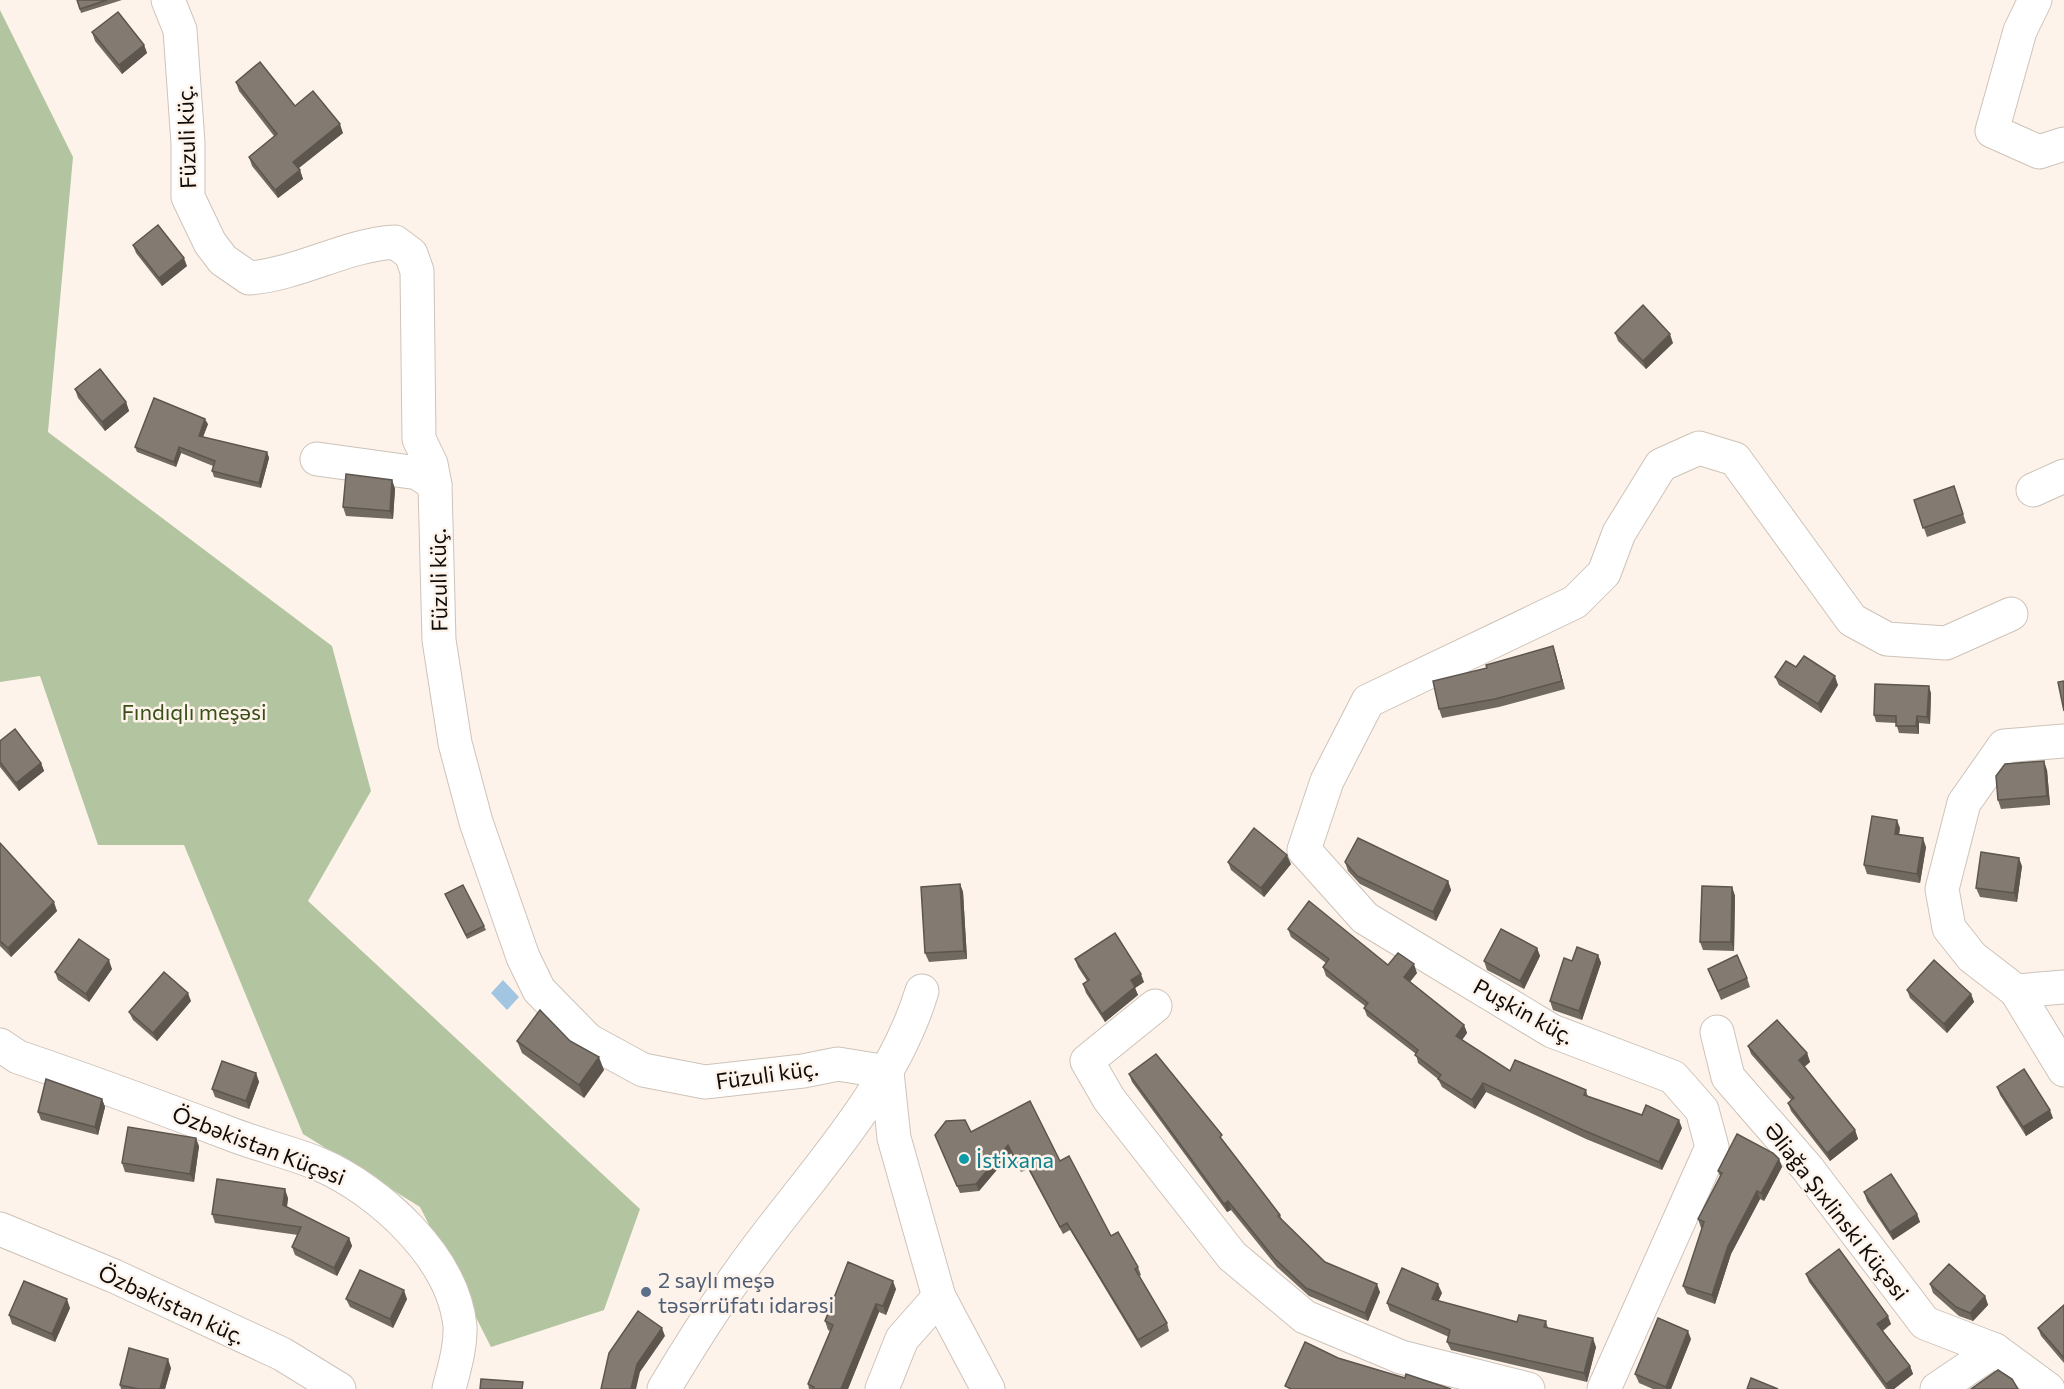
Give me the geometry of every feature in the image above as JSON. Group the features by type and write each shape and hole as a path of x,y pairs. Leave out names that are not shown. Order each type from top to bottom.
{"street":[{"name":"Füzuli küç.","path":"168,0 180,30 188,143 188,197 197,221 223,260 249,278 284,272 373,243 395,242 411,254 417,271 419,440 431,464 435,485 439,640 455,743 476,822 523,957 539,990 588,1040 643,1070 705,1082 803,1071 838,1064 887,1072"},
{"path":"2035,0 2020,31 1992,131 2039,152 2064,144"},
{"name":"Puşkin küç.","path":"1604,1389 1712,1147 1702,1110 1673,1077 1552,1031 1365,918 1304,850 1327,781 1368,701 1575,602 1604,573 1619,532 1661,465 1698,448 1735,459 1852,620 1870,630 1887,639 1946,643 2011,614"},
{"path":"317,459 418,472 435,485"},
{"path":"2033,490 2064,476"},
{"path":"2064,741 2004,746 1964,803 1942,889 1949,928 1972,957 2016,991 2064,1070"},
{"path":"2016,991 2064,987"},
{"path":"664,1389 687,1350 754,1252 809,1182 887,1072 912,1025 922,991"},
{"path":"1155,1006 1087,1061 1109,1100 1232,1257 1305,1317 1401,1357 1528,1389"},
{"name":"Əliağa Şıxlinski Küçəsi","path":"1717,1032 1728,1077 1808,1169 1924,1323 1995,1350 2048,1389"},
{"name":"Özbəkistan Küçəsi","path":"0,1045 18,1057 318,1164 372,1193 409,1226 434,1261 450,1293 460,1324 460,1343 449,1389"},
{"path":"887,1072 894,1138 939,1297 988,1389"},
{"name":"Özbəkistan küç.","path":"0,1229 114,1276 282,1354 339,1389"},
{"path":"882,1389 902,1339 939,1297"},
{"path":"1937,1389 1995,1350"}],"green space":[{"name":"Fındıqlı meşəsi","path":"0,10 73,157 48,432 332,646 371,791 308,901 640,1209 604,1310 491,1347 420,1207 303,1134 184,845 98,845 40,676 0,682"}],"water":[{"path":"503,980 519,997 507,1010 491,993"}],"building":[{"path":"77,0 107,0 80,9"},
{"path":"118,12 144,45 119,65 92,32"},
{"path":"260,62 295,106 313,91 340,124 293,162 300,170 275,190 249,157 277,134 236,82"},
{"path":"158,225 184,258 159,278 133,245"},
{"path":"1643,305 1670,334 1643,361 1615,333"},
{"path":"100,369 126,402 102,422 75,389"},
{"path":"154,398 205,419 199,436 267,452 259,483 212,471 215,461 179,447 174,462 135,447"},
{"path":"346,474 392,480 390,511 343,507"},
{"path":"1954,486 1963,514 1923,528 1914,500"},
{"path":"1553,646 1562,681 1495,699 1439,709 1433,681 1487,668 1486,665"},
{"path":"1804,656 1835,676 1818,704 1775,677 1786,661 1796,667"},
{"path":"2064,681 2064,711 2058,682"},
{"path":"1875,684 1929,686 1927,717 1917,716 1916,726 1896,726 1896,716 1874,715"},
{"path":"15,729 41,763 16,783 0,762 0,741"},
{"path":"2044,761 2047,796 1998,800 1996,776 2005,764"},
{"path":"1872,816 1897,820 1895,834 1923,838 1917,874 1864,865"},
{"path":"1254,828 1287,855 1261,888 1228,862"},
{"path":"1358,838 1448,881 1433,912 1357,876 1345,862"},
{"path":"0,843 54,902 8,948 0,941"},
{"path":"1981,852 2019,858 2014,893 1976,888"},
{"path":"960,884 964,951 925,953 921,887"},
{"path":"463,885 484,926 466,935 445,894"},
{"path":"1702,886 1732,887 1731,942 1700,942"},
{"path":"1309,901 1388,965 1398,953 1414,964 1404,977 1464,1025 1456,1036 1510,1071 1515,1060 1586,1090 1584,1095 1642,1115 1646,1105 1679,1120 1659,1162 1583,1130 1483,1083 1472,1100 1438,1079 1441,1075 1415,1055 1418,1050 1364,1008 1368,1003 1323,967 1329,959 1288,929"},
{"path":"1501,929 1537,948 1520,981 1484,961"},
{"path":"1115,933 1141,974 1131,980 1135,987 1102,1014 1083,984 1089,980 1075,959"},
{"path":"79,939 109,960 86,994 55,972"},
{"path":"1577,947 1598,955 1579,1011 1550,1001 1564,958 1572,961"},
{"path":"1737,955 1747,978 1718,991 1708,969"},
{"path":"1934,960 1971,994 1944,1024 1907,990"},
{"path":"164,972 188,993 153,1033 129,1012"},
{"path":"540,1010 570,1041 599,1057 579,1085 517,1041"},
{"path":"1777,1020 1807,1053 1799,1060 1855,1130 1827,1153 1788,1103 1794,1098 1748,1046"},
{"path":"1156,1054 1222,1135 1220,1137 1280,1215 1278,1216 1325,1262 1377,1284 1365,1313 1306,1288 1274,1258 1228,1201 1224,1204 1129,1074"},
{"path":"222,1061 256,1073 246,1101 212,1089"},
{"path":"2024,1069 2050,1110 2023,1127 1997,1087"},
{"path":"46,1079 102,1099 95,1127 38,1112"},
{"path":"1030,1101 1060,1161 1069,1156 1111,1236 1118,1232 1138,1267 1135,1269 1167,1323 1138,1340 1067,1223 1060,1227 1025,1161 1018,1165 1008,1145 976,1184 957,1186 935,1135 946,1121 965,1120 971,1132"},
{"path":"128,1127 196,1138 190,1174 122,1163"},
{"path":"1737,1134 1773,1153 1779,1159 1761,1193 1757,1191 1728,1246 1712,1295 1683,1286 1704,1222 1698,1219 1722,1173 1718,1171"},
{"path":"1891,1174 1917,1214 1890,1232 1864,1192"},
{"path":"217,1179 285,1189 283,1205 349,1238 334,1268 292,1247 301,1227 212,1214"},
{"path":"1839,1249 1888,1316 1877,1324 1910,1366 1886,1384 1806,1274"},
{"path":"848,1262 893,1281 883,1306 876,1304 841,1389 813,1389 814,1387 808,1384 833,1325 825,1321"},
{"path":"1949,1264 1985,1296 1970,1313 1956,1307 1930,1284"},
{"path":"1402,1268 1438,1284 1432,1299 1517,1322 1519,1315 1546,1321 1544,1327 1593,1338 1584,1373 1447,1342 1450,1330 1387,1303"},
{"path":"360,1270 404,1290 390,1319 346,1299"},
{"path":"24,1281 67,1299 52,1334 9,1315"},
{"path":"2064,1305 2064,1358 2038,1328"},
{"path":"638,1311 662,1328 637,1364 631,1389 601,1389 609,1353"},
{"path":"1658,1318 1688,1331 1666,1387 1635,1374"},
{"path":"1305,1342 1338,1358 1405,1378 1406,1374 1451,1389 1291,1389 1285,1386"},
{"path":"129,1348 168,1359 160,1389 138,1389 120,1385"},
{"path":"1998,1370 2012,1379 2018,1389 1971,1389"},
{"path":"1751,1378 1778,1389 1747,1389"},
{"path":"481,1379 523,1382 522,1389 480,1389"}],"place":[{"name":"İstixana","path":"964,1159"},
{"name":"2 saylı meşə təsərrüfatı idarəsi","path":"646,1292"}]}
